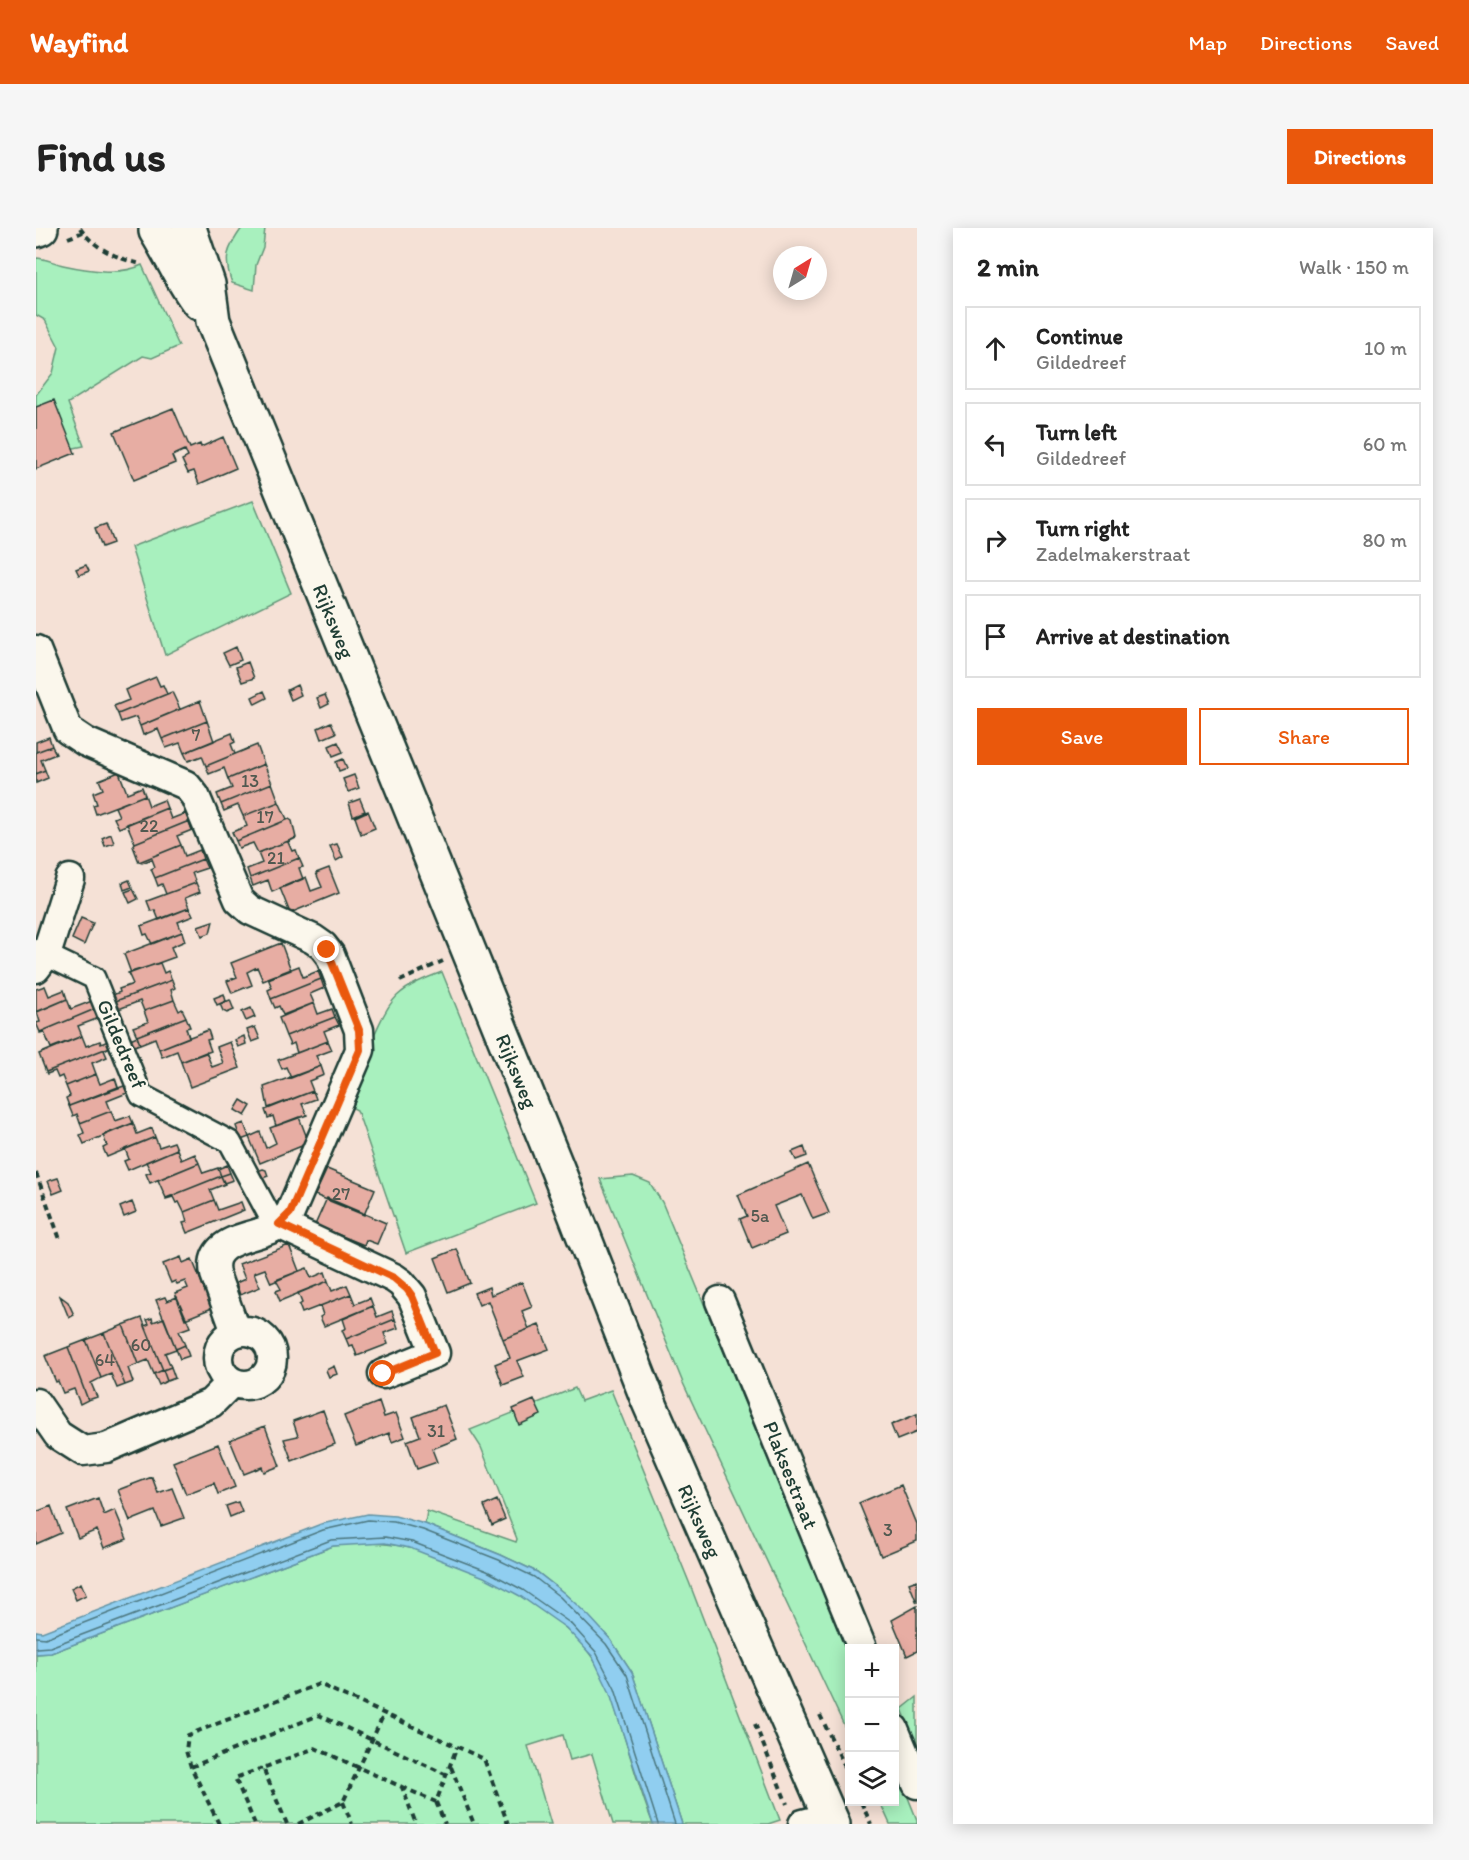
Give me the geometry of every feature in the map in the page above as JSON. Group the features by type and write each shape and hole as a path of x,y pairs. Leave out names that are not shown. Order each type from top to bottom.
{"street":[{"path":"36,230 41,228"},
{"name":"Rijksweg","path":"189,228 208,284 213,321 548,1146 648,1400 822,1822"},
{"name":"Rijksweg","path":"153,229 175,261 189,290 213,321"},
{"path":"36,650 68,730 86,742 186,785 195,796 239,900 250,910 319,942 330,955 359,1030 360,1050 290,1213 279,1224 228,1242 215,1258 214,1274 236,1332"},
{"name":"Gildedreef","path":"70,879 39,958 94,978 141,1095 230,1142 272,1218 279,1224 394,1278 407,1289 435,1353 383,1374"},
{"name":"Plaksestraat","path":"720,1301 860,1644"},
{"path":"248,1330 262,1336 271,1347 273,1363 266,1376 254,1384 240,1386 232,1382 220,1368 219,1354 223,1341 236,1332 248,1330"},
{"path":"36,1403 58,1435 83,1450 106,1448 211,1404 232,1382"},
{"path":"899,1741 917,1784"}],"path":[{"path":"80,228 100,248 126,261 143,264"},
{"path":"400,981 448,959"},
{"path":"36,1173 61,1242"},
{"path":"219,1824 191,1767 186,1750 188,1736 319,1684 484,1759 508,1824"},
{"path":"298,1824 343,1802 384,1714"},
{"path":"191,1767 319,1715 447,1775"},
{"path":"436,1802 457,1747"},
{"path":"255,1824 235,1778 315,1748 436,1802 445,1824"},
{"path":"450,1766 474,1824"},
{"path":"263,1768 287,1824"},
{"path":"402,1787 416,1824"},
{"path":"343,1802 352,1824"},
{"path":"863,1806 871,1824"}],"green space":[{"path":"242,228 265,228 263,247 256,265 254,290 232,283 228,267 230,248"},
{"path":"36,258 72,267 103,271 124,270 142,265 179,346 152,358 143,356 68,403 84,446 36,464 36,395 53,373 59,347 45,320 36,315"},
{"path":"253,501 291,593 165,655 131,547"},
{"path":"442,972 536,1203 406,1253 357,1110 347,1105 369,1047 390,1005 407,988"},
{"path":"633,1176 650,1183 662,1202 845,1646 845,1727 683,1383 600,1179"},
{"path":"575,1388 581,1401 611,1390 689,1582 780,1820 768,1824 682,1824 632,1672 611,1640 564,1593 537,1572 425,1524 427,1511 516,1542 517,1539 481,1447 470,1430"},
{"path":"361,1543 404,1547 458,1564 535,1605 558,1621 577,1639 592,1657 609,1689 653,1824 613,1824 592,1754 570,1760 563,1735 528,1746 551,1824 36,1824 36,1654 51,1653 333,1546"},
{"path":"917,1697 917,1746 902,1709"},
{"path":"899,1775 917,1824 890,1824 882,1806 899,1806"}],"water":[{"path":"368,1514 395,1516 425,1524 501,1555 537,1572 589,1616 611,1640 632,1672 682,1824 653,1824 609,1691 592,1656 566,1628 520,1596 484,1577 410,1548 385,1543 333,1546 51,1653 36,1654 36,1631 42,1632 321,1524"}],"building":[{"path":"54,400 75,453 36,469 36,407"},
{"path":"173,408 190,448 200,444 201,447 223,437 236,468 199,484 194,471 188,473 182,460 188,457 185,450 172,456 175,463 134,480 114,432"},
{"path":"106,524 113,543 102,547 95,528"},
{"path":"86,565 89,571 79,575 76,569"},
{"path":"236,647 241,660 229,665 223,653"},
{"path":"248,662 254,678 242,682 236,667"},
{"path":"156,677 167,694 118,714 114,706 129,700 125,690"},
{"path":"297,685 301,695 291,700 287,690"},
{"path":"264,691 267,698 255,704 252,697"},
{"path":"172,692 180,709 140,726 136,717 121,722 118,714"},
{"path":"325,695 329,704 321,708 317,698"},
{"path":"200,701 207,721 162,739 158,729 143,735 140,726"},
{"path":"207,721 214,741 184,753 180,743 166,748 162,739"},
{"path":"331,722 336,733 322,739 318,728"},
{"path":"232,733 235,742 231,744 235,754 206,766 202,756 188,761 184,753"},
{"path":"49,737 52,746 36,752 36,742"},
{"path":"338,742 343,752 333,756 329,746"},
{"path":"257,745 264,764 228,779 224,768 209,774 206,766"},
{"path":"52,746 56,754 41,760 45,770 36,774 36,752"},
{"path":"343,759 347,768 339,771 336,762"},
{"path":"264,764 272,783 221,804 217,794 232,788 228,779"},
{"path":"45,770 48,778 36,783 36,774"},
{"path":"119,772 127,793 142,787 145,795 96,814 93,805 97,804 93,793 103,789 99,780"},
{"path":"354,775 359,788 348,792 343,779"},
{"path":"272,783 279,802 243,816 238,805 224,811 221,804"},
{"path":"145,795 149,806 164,800 167,808 119,828 114,818 119,816 115,807"},
{"path":"360,799 365,811 353,816 349,803"},
{"path":"279,802 289,819 236,841 232,832 247,826 243,816"},
{"path":"167,808 171,819 186,813 189,821 135,843 127,824"},
{"path":"368,811 375,828 361,834 355,817"},
{"path":"289,819 292,821 296,838 258,853 253,843 239,848 236,841"},
{"path":"189,821 192,830 177,836 181,845 139,862 133,846 135,843"},
{"path":"111,834 114,843 105,846 102,838"},
{"path":"296,838 288,842 292,851 296,850 299,858 250,878 247,869 262,863 258,853"},
{"path":"337,844 343,857 336,861 330,846"},
{"path":"181,845 185,856 200,850 203,859 155,878 151,869 155,867 152,859 139,862"},
{"path":"299,858 303,867 299,868 303,879 272,892 268,880 253,886 250,878"},
{"path":"203,859 207,868 192,873 196,883 166,894 162,884 158,886 155,878"},
{"path":"329,868 339,893 290,913 280,888 306,877 311,891 322,887 316,873"},
{"path":"129,880 132,887 124,890 122,883"},
{"path":"196,883 200,892 185,898 189,908 159,920 155,910 151,911 147,901"},
{"path":"133,889 138,899 130,903 125,892"},
{"path":"189,908 193,916 178,922 182,932 152,944 147,934 144,935 141,926"},
{"path":"81,918 93,923 84,945 72,939"},
{"path":"213,921 210,933 202,936 198,926"},
{"path":"182,932 185,941 171,947 175,957 131,973 124,954"},
{"path":"281,943 291,970 263,981 257,967 247,972 252,985 232,993 227,981 237,977 231,963"},
{"path":"160,963 164,973 168,971 172,980 113,1002 110,996 120,992 119,989 133,984 128,973"},
{"path":"299,966 303,977 318,971 321,979 271,999 268,990 272,988 268,978"},
{"path":"321,979 324,988 310,994 314,1003 283,1015 279,1006 275,1008 271,999"},
{"path":"172,980 175,988 171,990 174,1000 144,1011 140,1001 116,1010 113,1002"},
{"path":"45,986 49,996 64,990 67,999 36,1012 36,989"},
{"path":"224,994 226,1001 217,1005 214,998"},
{"path":"67,999 71,1009 92,1001 95,1009 40,1032 36,1023 40,1022 37,1012"},
{"path":"174,1000 179,1011 182,1009 186,1017 137,1036 133,1027 148,1022 144,1011"},
{"path":"230,1000 234,1010 227,1013 223,1011 220,1004"},
{"path":"314,1003 318,1014 332,1009 335,1017 286,1036 279,1018"},
{"path":"251,1008 255,1017 246,1021 242,1012"},
{"path":"95,1009 99,1018 78,1026 82,1036 51,1048 44,1032 40,1033 40,1032"},
{"path":"186,1017 190,1027 186,1028 189,1037 159,1049 155,1038 140,1044 137,1036"},
{"path":"335,1017 339,1025 324,1031 328,1041 297,1053 294,1043 290,1045 286,1036"},
{"path":"255,1027 260,1039 252,1042 247,1030"},
{"path":"208,1030 211,1039 207,1040 211,1051 181,1062 177,1051 162,1057 159,1049"},
{"path":"82,1036 86,1046 108,1041 110,1047 46,1072 39,1054"},
{"path":"137,1036 140,1044 131,1047 128,1040"},
{"path":"244,1036 246,1044 238,1047 235,1040"},
{"path":"328,1041 332,1050 316,1056 321,1066 291,1078 286,1067 282,1069 278,1060"},
{"path":"230,1042 240,1068 190,1087 181,1062 206,1052 212,1067 223,1063 217,1047"},
{"path":"110,1047 104,1050 107,1057 92,1063 96,1074 66,1086 62,1076 58,1078 55,1071 47,1074 46,1072"},
{"path":"321,1066 324,1075 309,1081 313,1091 268,1108 264,1087"},
{"path":"96,1074 100,1084 115,1078 118,1087 69,1106 66,1098 70,1096 66,1086"},
{"path":"124,1086 127,1093 107,1101 111,1111 80,1123 77,1114 73,1116 69,1106"},
{"path":"313,1091 316,1099 302,1104 307,1115 276,1126 273,1116 268,1118 265,1110"},
{"path":"241,1100 251,1106 245,1116 235,1110"},
{"path":"111,1111 115,1121 130,1116 133,1123 84,1144 80,1135 84,1133 80,1123"},
{"path":"299,1117 309,1143 260,1163 249,1137 260,1132 266,1148 276,1143 270,1128"},
{"path":"133,1123 137,1134 152,1128 155,1137 107,1157 103,1148 107,1146 103,1135"},
{"path":"244,1123 249,1137 241,1140 236,1126"},
{"path":"155,1137 159,1147 174,1142 177,1149 128,1170 124,1161 129,1159 125,1149"},
{"path":"804,1147 807,1156 796,1160 792,1152"},
{"path":"177,1149 181,1160 195,1154 199,1163 150,1183 146,1174 151,1172 146,1162"},
{"path":"199,1163 203,1173 218,1168 221,1176 166,1198 158,1180"},
{"path":"808,1164 829,1213 813,1219 802,1195 774,1206 786,1234 752,1248 740,1219 747,1216 738,1195"},
{"path":"227,1165 230,1173 221,1176 218,1169"},
{"path":"327,1169 375,1189 364,1215 315,1195"},
{"path":"266,1170 268,1176 260,1179 257,1171"},
{"path":"230,1173 233,1180 224,1183 221,1176"},
{"path":"221,1176 225,1184 210,1190 214,1200 184,1212 179,1202 176,1203 173,1197 166,1199 166,1198"},
{"path":"58,1178 63,1190 53,1194 48,1181"},
{"path":"327,1198 386,1223 377,1244 366,1240 364,1245 315,1225"},
{"path":"214,1200 218,1210 241,1202 244,1210 187,1233 183,1223 187,1222 184,1212"},
{"path":"132,1202 136,1212 124,1217 120,1207"},
{"path":"289,1245 299,1271 271,1283 265,1269 254,1273 260,1287 240,1295 236,1283 245,1279 239,1264"},
{"path":"457,1249 470,1283 448,1292 435,1258"},
{"path":"181,1257 183,1263 192,1259 212,1308 185,1319 175,1293 188,1288 185,1281 177,1284 175,1281 171,1283 163,1264"},
{"path":"307,1268 311,1278 325,1272 328,1281 280,1301 276,1291 281,1289 276,1280"},
{"path":"328,1281 332,1291 347,1285 351,1294 302,1313 299,1305 302,1303 298,1293"},
{"path":"522,1282 532,1307 522,1311 529,1329 503,1339 488,1301 479,1305 474,1293 489,1287 491,1295"},
{"path":"351,1294 355,1304 370,1298 373,1306 324,1326 320,1317 323,1315 320,1306"},
{"path":"60,1296 68,1302 74,1315 69,1318"},
{"path":"165,1297 167,1301 177,1297 190,1327 179,1331 185,1345 176,1349 156,1300"},
{"path":"373,1306 377,1317 392,1311 395,1319 346,1339 342,1330 346,1328 343,1319"},
{"path":"142,1318 163,1370 154,1374 148,1360 138,1364 123,1325"},
{"path":"152,1318 153,1322 164,1318 176,1349 165,1353 171,1367 163,1370 145,1326 149,1324 147,1320"},
{"path":"395,1319 398,1328 384,1333 388,1344 357,1356 353,1345 349,1346 346,1339"},
{"path":"123,1325 138,1364 128,1368 133,1382 125,1385 104,1333"},
{"path":"539,1325 549,1349 517,1361 524,1377 503,1385 495,1364 510,1358 503,1339"},
{"path":"104,1333 125,1385 117,1388 111,1374 101,1378 86,1340"},
{"path":"86,1340 101,1378 91,1383 97,1397 88,1400 68,1347"},
{"path":"185,1345 189,1356 180,1359 176,1349"},
{"path":"68,1347 88,1400 80,1404 74,1389 63,1393 45,1356"},
{"path":"334,1366 337,1374 329,1377 326,1370"},
{"path":"171,1367 175,1378 167,1381 163,1370"},
{"path":"163,1370 167,1381 159,1385 154,1374"},
{"path":"534,1400 541,1415 519,1425 513,1409"},
{"path":"379,1402 384,1417 396,1413 405,1437 392,1442 389,1433 356,1446 344,1416"},
{"path":"444,1405 457,1439 432,1449 437,1462 417,1469 407,1441 420,1436 413,1417"},
{"path":"323,1410 335,1444 292,1461 284,1439 298,1436 293,1421"},
{"path":"917,1414 917,1432 897,1440 891,1425"},
{"path":"265,1426 280,1466 264,1472 262,1467 244,1474 230,1440"},
{"path":"218,1444 235,1487 218,1494 214,1483 186,1494 173,1462"},
{"path":"152,1477 158,1493 172,1488 184,1518 161,1526 155,1511 130,1521 118,1490"},
{"path":"901,1485 917,1524 917,1541 881,1556 859,1503"},
{"path":"98,1498 104,1515 115,1510 127,1539 104,1548 97,1530 78,1538 67,1510"},
{"path":"497,1500 505,1519 492,1525 484,1506"},
{"path":"238,1502 242,1512 230,1517 226,1506"},
{"path":"51,1506 61,1533 36,1544 36,1512"},
{"path":"917,1580 917,1603 909,1583"},
{"path":"81,1583 86,1595 76,1600 71,1588"},
{"path":"917,1606 917,1651 907,1656 892,1620"}],"route":[{"path":"327,950 359,1030 360,1050 290,1213 279,1224 394,1278 412,1296 435,1353 383,1374"}]}
